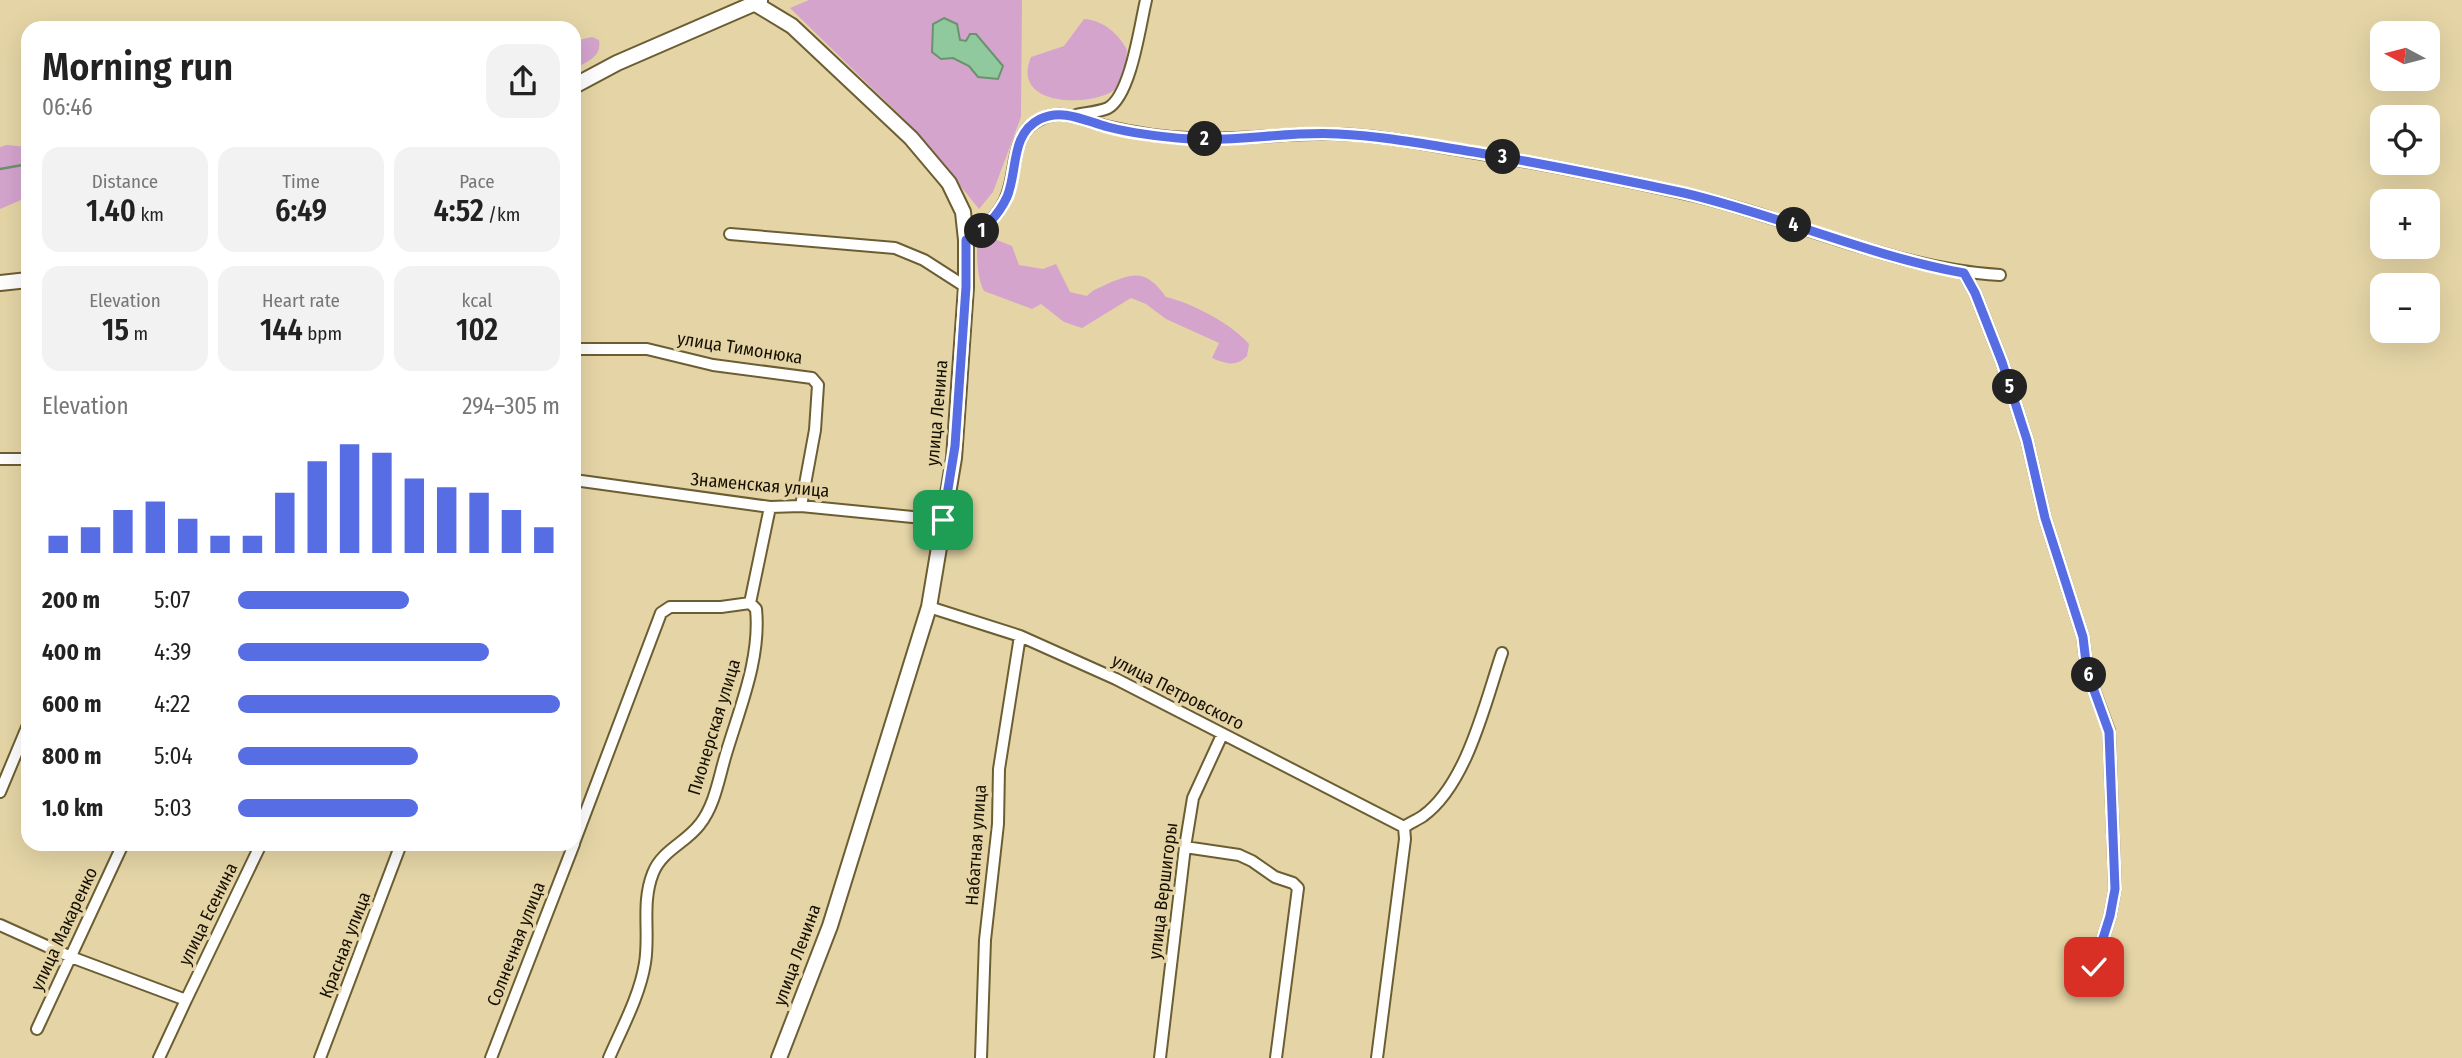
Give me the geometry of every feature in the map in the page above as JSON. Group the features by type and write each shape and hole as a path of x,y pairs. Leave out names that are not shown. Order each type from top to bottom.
{"street":[{"path":"1101,125 1109,107 1120,95 1130,69 1146,0"},
{"path":"581,82 617,63 755,1"},
{"name":"улица Ленина","path":"755,1 792,26 911,138 949,183 963,212 966,240 966,287 954,458 929,607 830,926 779,1058"},
{"path":"1073,116 1109,107"},
{"path":"966,240 983,230 998,213 1007,196 1017,146 1030,126 1052,114 1073,116 1101,125 1147,134 1192,139 1336,134 1395,139 1492,155 1687,194 1964,273 2000,275"},
{"path":"730,234 895,248 924,260 966,287"},
{"path":"1964,273 1975,293 2002,362 2027,440 2045,518 2083,637 2087,671 2109,732 2115,889 2110,916 2094,967"},
{"path":"0,283 21,282"},
{"name":"улица Тимонюка","path":"581,349 647,349 713,365 812,378 818,385 815,430 801,506"},
{"path":"0,459 21,459"},
{"name":"Знаменская улица","path":"581,482 770,507 801,506 943,520"},
{"name":"Пионерская улица","path":"609,1058 645,967 646,897 652,874 661,858 700,825 711,803 751,672 758,624 757,608 750,603 770,507"},
{"name":"Солнечная улица","path":"581,825 662,613 670,607 721,607 750,603"},
{"name":"улица Петровского","path":"929,607 1020,636 1116,679 1404,827"},
{"name":"Набатная улица","path":"981,1058 985,940 998,824 999,769 1020,636"},
{"path":"1377,1058 1405,839 1404,827 1423,816 1448,790 1463,763 1502,653"},
{"name":"улица Вершигоры","path":"1160,1058 1193,798 1222,734"},
{"path":"0,792 21,742"},
{"path":"1185,847 1239,855 1298,888 1276,1058"},
{"name":"улица Макаренко","path":"37,1029 120,851"},
{"name":"улица Есенина","path":"159,1058 258,851"},
{"name":"Красная улица","path":"320,1058 398,851"},
{"name":"Солнечная улица","path":"491,1058 571,851"},
{"path":"0,925 71,957 186,1000"}],"shaded area":[{"path":"809,0 1022,0 1021,117 993,192 979,209 916,131 790,8"},
{"path":"944,18 957,24 960,40 966,41 970,34 976,34 1003,66 998,79 978,77 969,66 953,58 941,59 932,52 933,24"},
{"path":"1084,19 1098,22 1110,29 1127,50 1118,86 1110,93 1096,98 1061,100 1045,96 1033,88 1028,75 1031,57 1064,46"},
{"path":"592,37 599,40 599,46 596,55 581,65 581,39"},
{"path":"21,146 21,200 0,209 0,147"},
{"path":"984,239 997,240 1012,246 1019,265 1043,269 1056,264 1070,292 1087,296 1098,288 1126,277 1146,278 1166,297 1199,309 1233,329 1249,344 1247,356 1239,362 1231,363 1212,358 1219,343 1166,319 1146,304 1131,298 1082,328 1064,322 1041,304 1032,309 984,291 977,263 977,245"}],"waterway":[{"path":"0,169 21,165"}],"route":[{"path":"943,520 955,446 966,287 966,240 983,230 998,213 1007,196 1017,146 1024,133 1037,120 1052,114 1073,116 1108,127 1147,134 1192,139 1336,134 1395,139 1506,158 1687,194 1964,273 1975,293 2002,362 2027,440 2045,518 2083,637 2087,671 2109,732 2115,889 2110,916 2094,967"}]}
